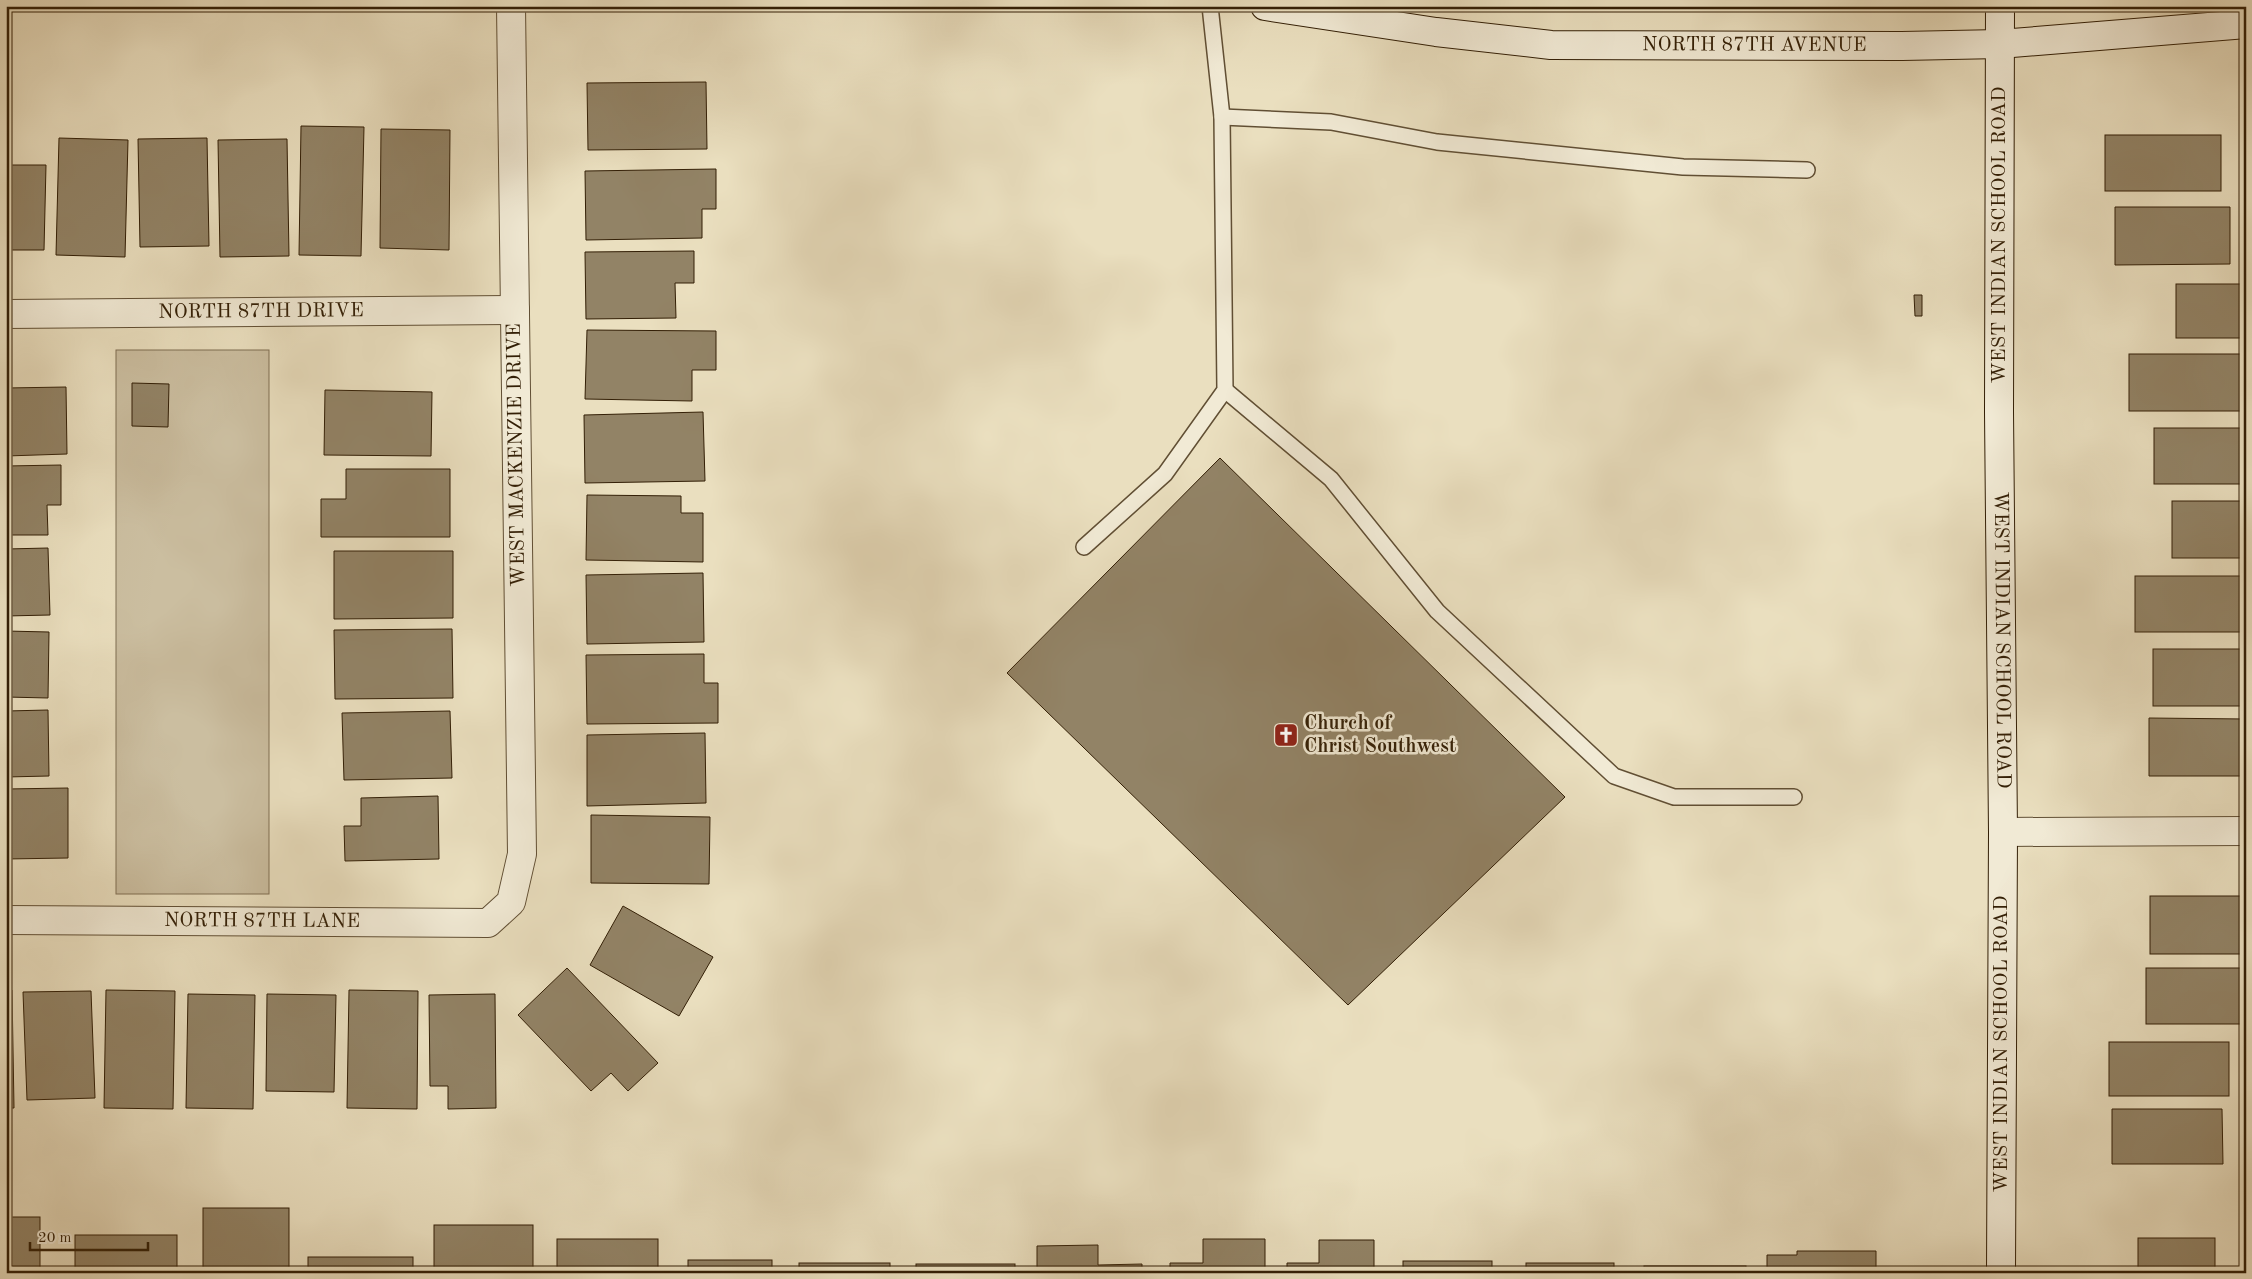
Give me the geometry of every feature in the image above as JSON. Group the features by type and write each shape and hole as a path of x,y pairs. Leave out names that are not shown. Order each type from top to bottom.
{"street":[{"name":"WEST MACKENZIE DRIVE","path":"511,6 522,854 511,902"},
{"name":"NORTH 87TH AVENUE","path":"1265,6 1436,32 1551,45 1902,46 2000,44 2246,24"},
{"name":"WEST INDIAN SCHOOL ROAD","path":"2000,6 1999,412 2003,832 2001,1273"},
{"name":"NORTH 87TH DRIVE","path":"6,314 515,310"},
{"path":"2003,832 2246,831"},
{"name":"NORTH 87TH LANE","path":"6,920 488,922 511,902"}],"lane":[{"path":"1084,547 1165,474 1225,390 1222,117 1210,6"},
{"path":"1222,117 1331,122 1437,142 1683,166 1806,170"},
{"path":"1225,390 1331,479 1437,611 1614,776 1674,797 1794,797"}],"shaded area":[{"path":"116,350 269,350 269,894 116,894"}],"building":[{"path":"706,82 707,149 588,150 587,83"},
{"path":"301,126 364,127 361,256 299,255"},
{"path":"381,129 450,130 449,250 380,248"},
{"path":"2105,135 2221,135 2221,191 2105,191"},
{"path":"59,138 128,140 125,257 56,255"},
{"path":"207,138 209,246 140,247 138,139"},
{"path":"287,139 289,256 220,257 218,140"},
{"path":"6,165 46,165 44,250 6,250"},
{"path":"716,169 716,209 702,209 702,238 586,240 585,171"},
{"path":"2115,207 2230,207 2230,264 2115,265"},
{"path":"694,251 694,283 675,283 676,318 586,319 585,252"},
{"path":"2176,284 2246,284 2246,338 2176,338"},
{"path":"1914,295 1922,295 1922,316 1915,316"},
{"path":"587,330 716,331 716,370 692,370 692,401 585,399"},
{"path":"2129,354 2246,354 2246,411 2129,411"},
{"path":"132,383 169,384 168,427 132,426"},
{"path":"66,387 67,454 6,456 6,388"},
{"path":"325,390 432,392 431,456 324,455"},
{"path":"703,412 705,481 585,483 584,415"},
{"path":"2154,428 2246,428 2246,484 2154,484"},
{"name":"Church of Christ Southwest","path":"1220,458 1565,797 1348,1005 1007,673"},
{"path":"61,465 61,505 47,505 48,535 6,535 6,466"},
{"path":"346,469 450,469 450,537 321,537 321,499 346,499"},
{"path":"587,495 681,496 681,513 703,513 703,562 586,560"},
{"path":"2172,501 2246,501 2246,558 2172,558"},
{"path":"48,548 50,615 6,616 6,549"},
{"path":"334,551 453,551 453,618 334,619"},
{"path":"703,573 704,642 587,644 586,575"},
{"path":"2135,576 2246,576 2246,632 2135,632"},
{"path":"452,629 453,698 335,699 334,630"},
{"path":"6,631 49,632 48,698 6,697"},
{"path":"2153,649 2246,649 2246,706 2153,706"},
{"path":"704,654 704,683 718,683 718,723 587,724 586,655"},
{"path":"48,710 49,776 6,777 6,711"},
{"path":"450,711 452,778 344,780 342,713"},
{"path":"2149,718 2246,719 2246,776 2149,776"},
{"path":"705,733 706,803 587,806 587,735"},
{"path":"68,788 68,858 6,859 6,789"},
{"path":"438,796 439,859 345,861 344,826 361,826 361,798"},
{"path":"591,815 710,817 709,884 591,883"},
{"path":"2150,896 2246,896 2246,954 2150,954"},
{"path":"623,906 713,957 679,1016 590,965"},
{"path":"567,968 658,1063 628,1091 611,1073 591,1091 518,1015"},
{"path":"2146,968 2246,968 2246,1024 2146,1024"},
{"path":"6,990 12,990 14,1108 6,1108"},
{"path":"106,990 175,991 173,1109 104,1108"},
{"path":"349,990 418,991 417,1109 347,1108"},
{"path":"91,991 95,1098 27,1100 23,992"},
{"path":"188,994 255,995 253,1109 186,1108"},
{"path":"267,994 336,995 334,1092 266,1091"},
{"path":"495,994 496,1108 448,1109 448,1086 430,1086 429,995"},
{"path":"2109,1042 2229,1042 2229,1096 2109,1096"},
{"path":"2112,1109 2222,1109 2223,1164 2112,1164"},
{"path":"203,1208 289,1208 289,1273 203,1273"},
{"path":"6,1217 40,1217 40,1273 6,1273"},
{"path":"434,1225 533,1225 533,1273 434,1273"},
{"path":"75,1235 177,1235 177,1273 75,1273"},
{"path":"2138,1238 2215,1238 2215,1273 2138,1273"},
{"path":"557,1239 658,1239 658,1273 557,1273"},
{"path":"1203,1239 1265,1239 1265,1273 1170,1273 1170,1263 1203,1263"},
{"path":"1319,1240 1374,1240 1374,1273 1287,1273 1287,1263 1319,1263"},
{"path":"1098,1245 1098,1265 1142,1264 1142,1273 1037,1273 1037,1246"},
{"path":"1797,1251 1876,1251 1876,1273 1767,1273 1767,1255 1797,1255"},
{"path":"308,1257 413,1257 413,1273 308,1273"},
{"path":"688,1260 772,1260 772,1273 688,1273"},
{"path":"1403,1261 1492,1261 1492,1273 1403,1273"},
{"path":"799,1263 890,1263 890,1273 799,1273"},
{"path":"1526,1263 1614,1263 1614,1273 1526,1273"},
{"path":"916,1264 1015,1264 1015,1273 916,1273"},
{"path":"1644,1266 1746,1266 1746,1273 1644,1273"}],"place":[{"name":"Church of Christ Southwest","path":"1286,735"}]}
